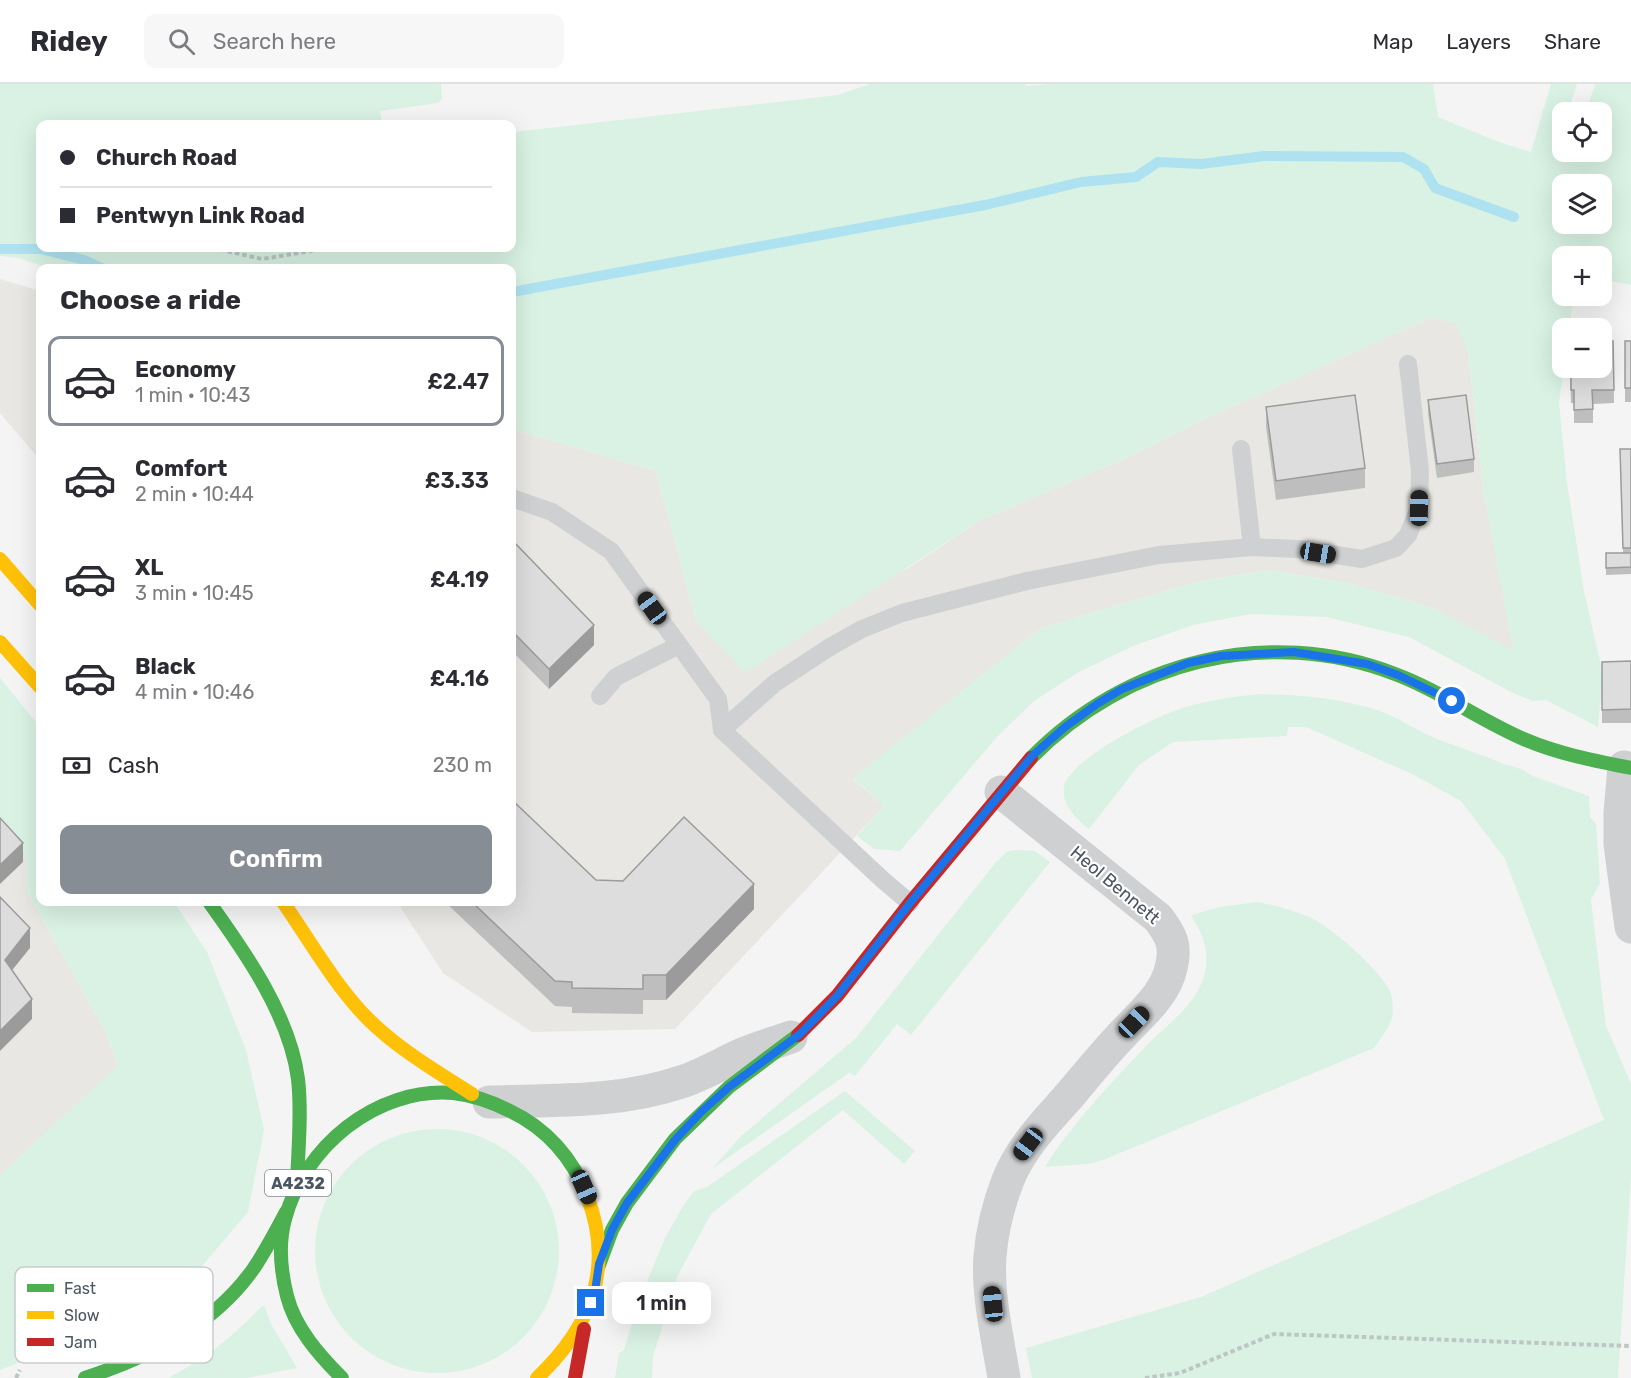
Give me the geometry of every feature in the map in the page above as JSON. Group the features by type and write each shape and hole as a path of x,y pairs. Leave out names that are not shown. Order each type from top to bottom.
{"street":[{"path":"0,559 36,600"},
{"path":"0,642 36,682"},
{"path":"599,1264 612,1230 627,1203 675,1140 729,1087 800,1034 837,996 910,903 1032,756 1065,727 1122,689 1188,663 1221,656 1294,652 1367,664 1434,691 1526,740 1587,759 1627,767 1620,813 1620,844 1631,927"},
{"name":"Heol Bennett","path":"1001,792 1158,918 1171,934 1174,950 1171,969 1164,987 1036,1134 1021,1154 1009,1178 1000,1202 990,1256 995,1320 1005,1378"},
{"name":"A4232","path":"212,906 268,996 295,1062 299,1111 297,1185"},
{"name":"A4232","path":"286,906 355,1004 373,1023 417,1059 484,1100"},
{"path":"484,1100 594,1099 652,1090 718,1068 744,1053 800,1034"},
{"name":"A4232","path":"342,1378 318,1355 300,1327 287,1295 282,1262 282,1240 288,1209 297,1185 313,1158 334,1135 359,1116 388,1103 418,1095 453,1093 484,1100 514,1112 535,1125 559,1146 578,1172 591,1201 598,1232 599,1264 595,1291 586,1316 574,1378"},
{"path":"213,1314 230,1298 255,1268 288,1209"},
{"name":"A4232","path":"537,1378 554,1364 586,1316"},
{"path":"85,1378 130,1363"}],"lane":[{"path":"722,730 776,683 830,647 862,629 902,613 1027,581 1148,557 1252,547 1297,549 1362,560 1396,548 1408,535 1419,508 1420,471 1408,364"},
{"path":"1241,448 1252,547"},
{"path":"516,499 552,512 611,551 718,699 722,730 910,903"},
{"path":"600,696 616,677 679,645"}],"path":[{"path":"231,252 262,259 300,252"},
{"path":"1145,1378 1180,1373 1274,1334 1631,1346"},
{"path":"16,1378 20,1370"}],"shaded area":[{"path":"0,279 36,290 36,455 0,413"},
{"path":"1430,318 1457,323 1468,352 1483,488 1514,651 1430,607 1347,583 1268,570 1196,582 1041,628 853,779 884,806 675,1029 532,1032 443,973 400,906 516,906 516,430 656,471 696,621 907,569 979,521 1124,459 1200,421"},
{"path":"0,827 26,854 27,891 105,1031 118,1066 0,1175"}],"green space":[{"path":"0,84 441,84 442,99 438,103 380,111 381,120 36,120 36,252 516,252 516,132 838,95 870,84 1025,84 1027,86 1048,84 1433,84 1438,117 1496,141 1531,152 1551,84 1577,84 1571,102 1552,102 1552,162 1612,162 1612,102 1589,102 1595,84 1631,84 1631,285 1612,281 1612,246 1552,246 1552,306 1572,306 1571,318 1552,318 1552,378 1563,378 1559,402 1567,483 1584,591 1603,675 1598,727 1546,700 1533,701 1513,693 1409,637 1326,617 1251,614 1193,625 1133,646 1079,672 1034,701 996,738 900,851 874,849 857,836 884,806 853,778 1041,628 1196,582 1268,570 1347,583 1430,607 1513,650 1483,488 1468,352 1456,323 1430,318 1200,421 1124,459 979,521 751,669 742,670 696,621 656,471 516,430 516,264 36,264 19,258 0,256"},
{"path":"0,678 36,722 36,906 177,906 207,952 246,1050 264,1130 248,1212 201,1267 15,1267 15,1363 18,1363 0,1370 0,1175 118,1065 105,1031 27,891 26,854 0,827"},
{"path":"1260,694 1322,698 1367,707 1390,715 1437,739 1589,796 1590,817 1596,824 1600,883 1591,900 1606,1026 1631,1084 1631,1176 1618,1378 1032,1378 1026,1348 1201,1297 1604,1120 1505,859 1461,801 1412,774 1306,727 1288,727 1287,736 1173,742 1139,765 1089,829 1067,805 1064,787 1069,776 1094,753 1112,742 1162,716 1185,708 1217,700"},
{"path":"1008,851 1035,851 1050,862 911,1035 897,1024 855,1076 849,1073 712,1169 739,1138 856,1038 996,862"},
{"path":"1258,902 1298,913 1320,923 1354,949 1383,980 1391,994 1393,1012 1383,1036 1374,1048 1103,1160 1088,1164 1045,1167 1092,1104 1146,1046 1180,1014 1200,987 1206,967 1206,951 1191,915 1220,907"},
{"path":"845,1091 915,1151 904,1164 843,1110 711,1214 677,1277 653,1357 652,1378 615,1378 619,1353 624,1350 638,1304 664,1240 694,1191 707,1187"},
{"path":"425,1129 449,1129 473,1134 495,1143 524,1164 539,1183 550,1204 557,1227 559,1251 557,1275 550,1298 539,1319 524,1338 495,1359 473,1368 449,1373 425,1373 401,1368 379,1359 359,1346 342,1329 329,1309 320,1287 315,1263 315,1239 320,1215 329,1193 342,1173 359,1156 379,1143 401,1134"},
{"path":"262,1306 265,1307 271,1324 297,1368 247,1378 168,1378 194,1363 213,1363 213,1350"}],"building":[{"path":"1613,341 1614,390 1592,390 1593,409 1574,410 1574,390 1571,390 1571,378 1612,378"},
{"path":"1625,341 1631,341 1631,388 1625,388"},
{"path":"1355,395 1365,468 1276,481 1266,407"},
{"path":"1466,395 1474,459 1437,464 1428,400"},
{"path":"1620,449 1631,449 1631,548 1623,548"},
{"path":"516,544 594,625 549,669 516,635"},
{"path":"1606,553 1631,553 1631,567 1606,568"},
{"path":"1631,661 1631,709 1602,710 1602,662"},
{"path":"516,804 596,880 623,881 684,817 754,884 666,975 643,975 643,989 572,988 572,982 555,981 476,906 516,906"},
{"path":"0,818 23,843 0,865"},
{"path":"0,897 30,928 5,960 32,999 0,1031"}],"waterway":[{"path":"516,291 985,205 1081,182 1136,177 1158,162 1201,164 1264,156 1403,157 1424,169 1435,188 1514,217"},
{"path":"0,249 36,249"},
{"path":"53,252 93,264"}],"traffic: fast":[{"path":"1031,758 1069,725 1110,697 1154,676 1201,661 1249,653 1298,653 1347,660 1395,674 1429,689 1526,740 1564,753 1631,768"},
{"path":"212,906 251,963 276,1008 286,1032 298,1079 300,1105 297,1185"},
{"path":"599,1265 612,1230 627,1203 675,1139 729,1087 798,1035"},
{"path":"342,1378 317,1350 296,1319 285,1287 281,1248 285,1219 308,1168 326,1146 347,1127 371,1111 397,1100 424,1094 453,1093 475,1097 510,1111 546,1135 566,1157 587,1196"},
{"path":"213,1312 238,1288 254,1268 286,1212"},
{"path":"85,1378 125,1363"}],"traffic: slow":[{"path":"0,559 36,600"},
{"path":"0,642 36,682"},
{"path":"286,906 333,977 367,1018 404,1050 472,1094"},
{"path":"537,1378 572,1338 593,1295 598,1272 599,1248 595,1222 587,1196"}],"traffic: jam":[{"path":"798,1035 837,996 910,903 1031,758"},
{"path":"575,1378 584,1329"}],"route":[{"path":"591,1303 599,1264 612,1230 627,1203 675,1140 729,1087 800,1034 837,996 910,903 1032,756 1065,727 1097,704 1122,689 1188,663 1221,656 1262,652 1294,652 1367,664 1398,675 1452,701"}]}
